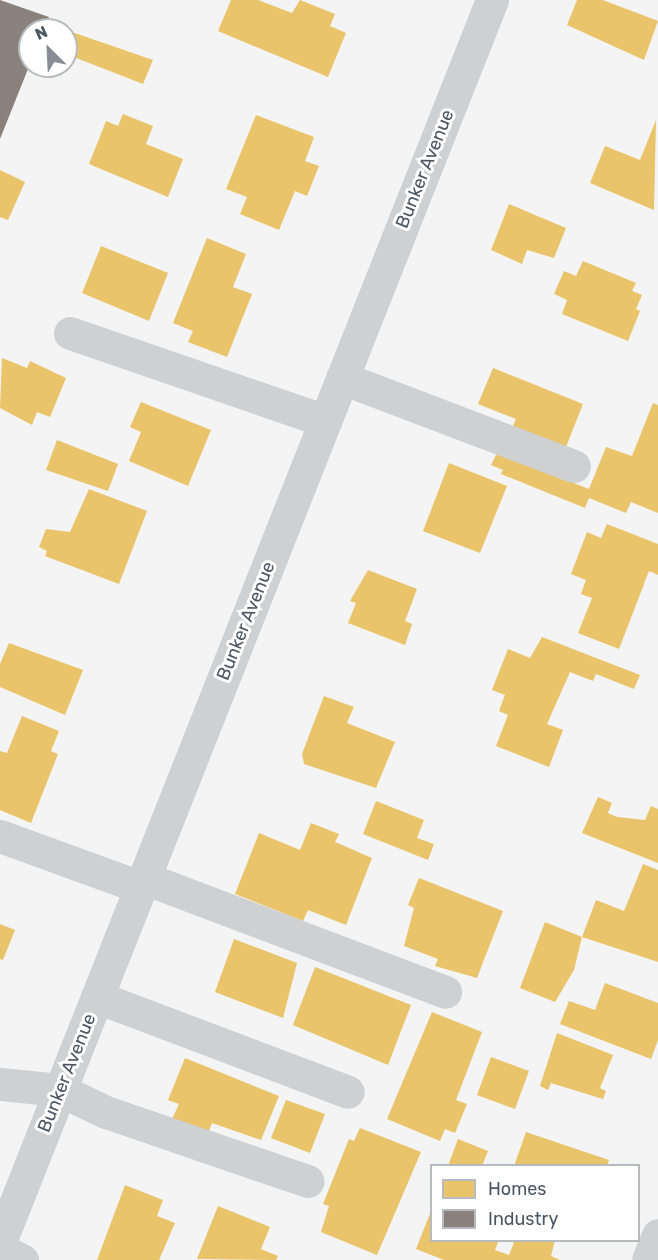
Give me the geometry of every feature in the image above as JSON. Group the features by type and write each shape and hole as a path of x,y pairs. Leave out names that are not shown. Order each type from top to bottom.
{"street":[{"name":"Bunker Avenue","path":"0,1242 492,0"},
{"path":"70,333 325,421"},
{"path":"342,378 574,466"},
{"path":"0,836 142,882 445,992"},
{"path":"97,997 348,1092"},
{"path":"0,1084 60,1090 106,1112 307,1181"},
{"path":"648,1260 658,1235"},
{"path":"0,1250 22,1260"}],"building: Homes":[{"path":"231,0 258,0 292,13 300,0 335,14 330,26 346,33 328,77 218,31"},
{"path":"577,0 603,0 658,21 644,60 567,25"},
{"path":"78,34 153,60 143,84 78,59"},
{"path":"123,114 153,126 146,144 183,159 168,197 89,164 106,121 118,126"},
{"path":"256,115 314,137 305,161 319,166 307,196 295,191 279,230 240,214 247,197 226,189"},
{"path":"656,120 654,210 590,183 605,146 640,160"},
{"path":"0,170 25,182 8,220 0,217"},
{"path":"509,204 566,228 554,258 527,250 522,264 491,250"},
{"path":"207,238 246,254 233,287 252,294 227,357 188,342 193,331 173,323"},
{"path":"101,246 168,273 149,321 82,293"},
{"path":"583,261 636,283 632,291 642,295 636,309 640,311 628,341 562,314 567,300 554,294 564,271 576,276"},
{"path":"2,358 27,368 30,361 66,378 50,417 37,412 32,425 0,408"},
{"path":"493,368 583,404 564,452 511,431 516,419 478,404"},
{"path":"141,402 211,430 188,486 129,461 141,432 130,427"},
{"path":"653,403 658,405 658,513 631,502 626,513 589,498 585,508 501,474 503,470 491,465 497,453 589,489 606,447 632,456"},
{"path":"57,440 118,464 108,491 46,470"},
{"path":"449,463 507,486 480,553 423,531"},
{"path":"89,489 147,511 119,584 45,556 47,551 39,547 46,529 70,532"},
{"path":"607,524 658,544 658,575 649,571 619,649 578,633 592,598 581,594 586,580 571,574 587,532 601,538"},
{"path":"368,570 417,589 405,621 412,624 405,645 348,623 356,603 350,601"},
{"path":"542,637 640,675 634,689 596,674 593,681 570,672 547,724 563,730 549,767 496,746 508,715 499,711 505,695 492,690 508,649 530,658"},
{"path":"9,643 83,670 65,715 0,687 0,664"},
{"path":"324,696 354,707 347,723 395,742 376,788 304,764 302,754"},
{"path":"22,716 59,731 51,751 58,754 31,823 0,810 0,751 7,753"},
{"path":"598,797 612,803 608,813 617,817 645,820 651,806 658,809 658,863 582,833"},
{"path":"376,801 424,820 417,838 434,844 428,860 363,834"},
{"path":"311,823 339,834 335,842 372,858 346,925 308,910 303,921 235,894 259,833 300,850"},
{"path":"643,864 658,870 658,962 582,937 596,900 624,911"},
{"path":"419,878 503,911 477,978 435,966 438,959 404,946 414,908 408,905"},
{"path":"545,922 582,937 574,970 555,1002 520,988"},
{"path":"0,924 15,930 3,960 0,959"},
{"path":"234,939 297,963 283,1018 215,992"},
{"path":"315,967 411,1005 388,1065 293,1025"},
{"path":"605,983 658,1003 658,1040 651,1059 560,1024 569,1001 595,1010"},
{"path":"432,1012 482,1032 456,1100 467,1104 455,1133 445,1129 440,1141 387,1119"},
{"path":"557,1033 613,1055 600,1088 606,1091 603,1099 551,1083 548,1090 540,1086"},
{"path":"491,1057 529,1071 515,1109 477,1095"},
{"path":"185,1058 279,1096 261,1140 212,1123 208,1134 172,1119 179,1104 168,1100"},
{"path":"286,1100 325,1114 310,1153 271,1138"},
{"path":"360,1128 421,1152 377,1255 321,1232 329,1206 323,1204 349,1139 354,1141"},
{"path":"526,1132 609,1160 608,1164 515,1164"},
{"path":"458,1139 488,1151 483,1164 449,1164"},
{"path":"125,1185 163,1200 157,1216 175,1223 159,1260 97,1260"},
{"path":"218,1206 270,1227 261,1249 278,1256 276,1260 197,1259"},
{"path":"430,1214 430,1242 498,1242 495,1250 509,1255 514,1243 512,1242 554,1242 551,1256 560,1260 444,1260 416,1249"}],"building: Industry":[{"path":"0,0 49,17 18,18 18,78 24,78 0,139"}]}
